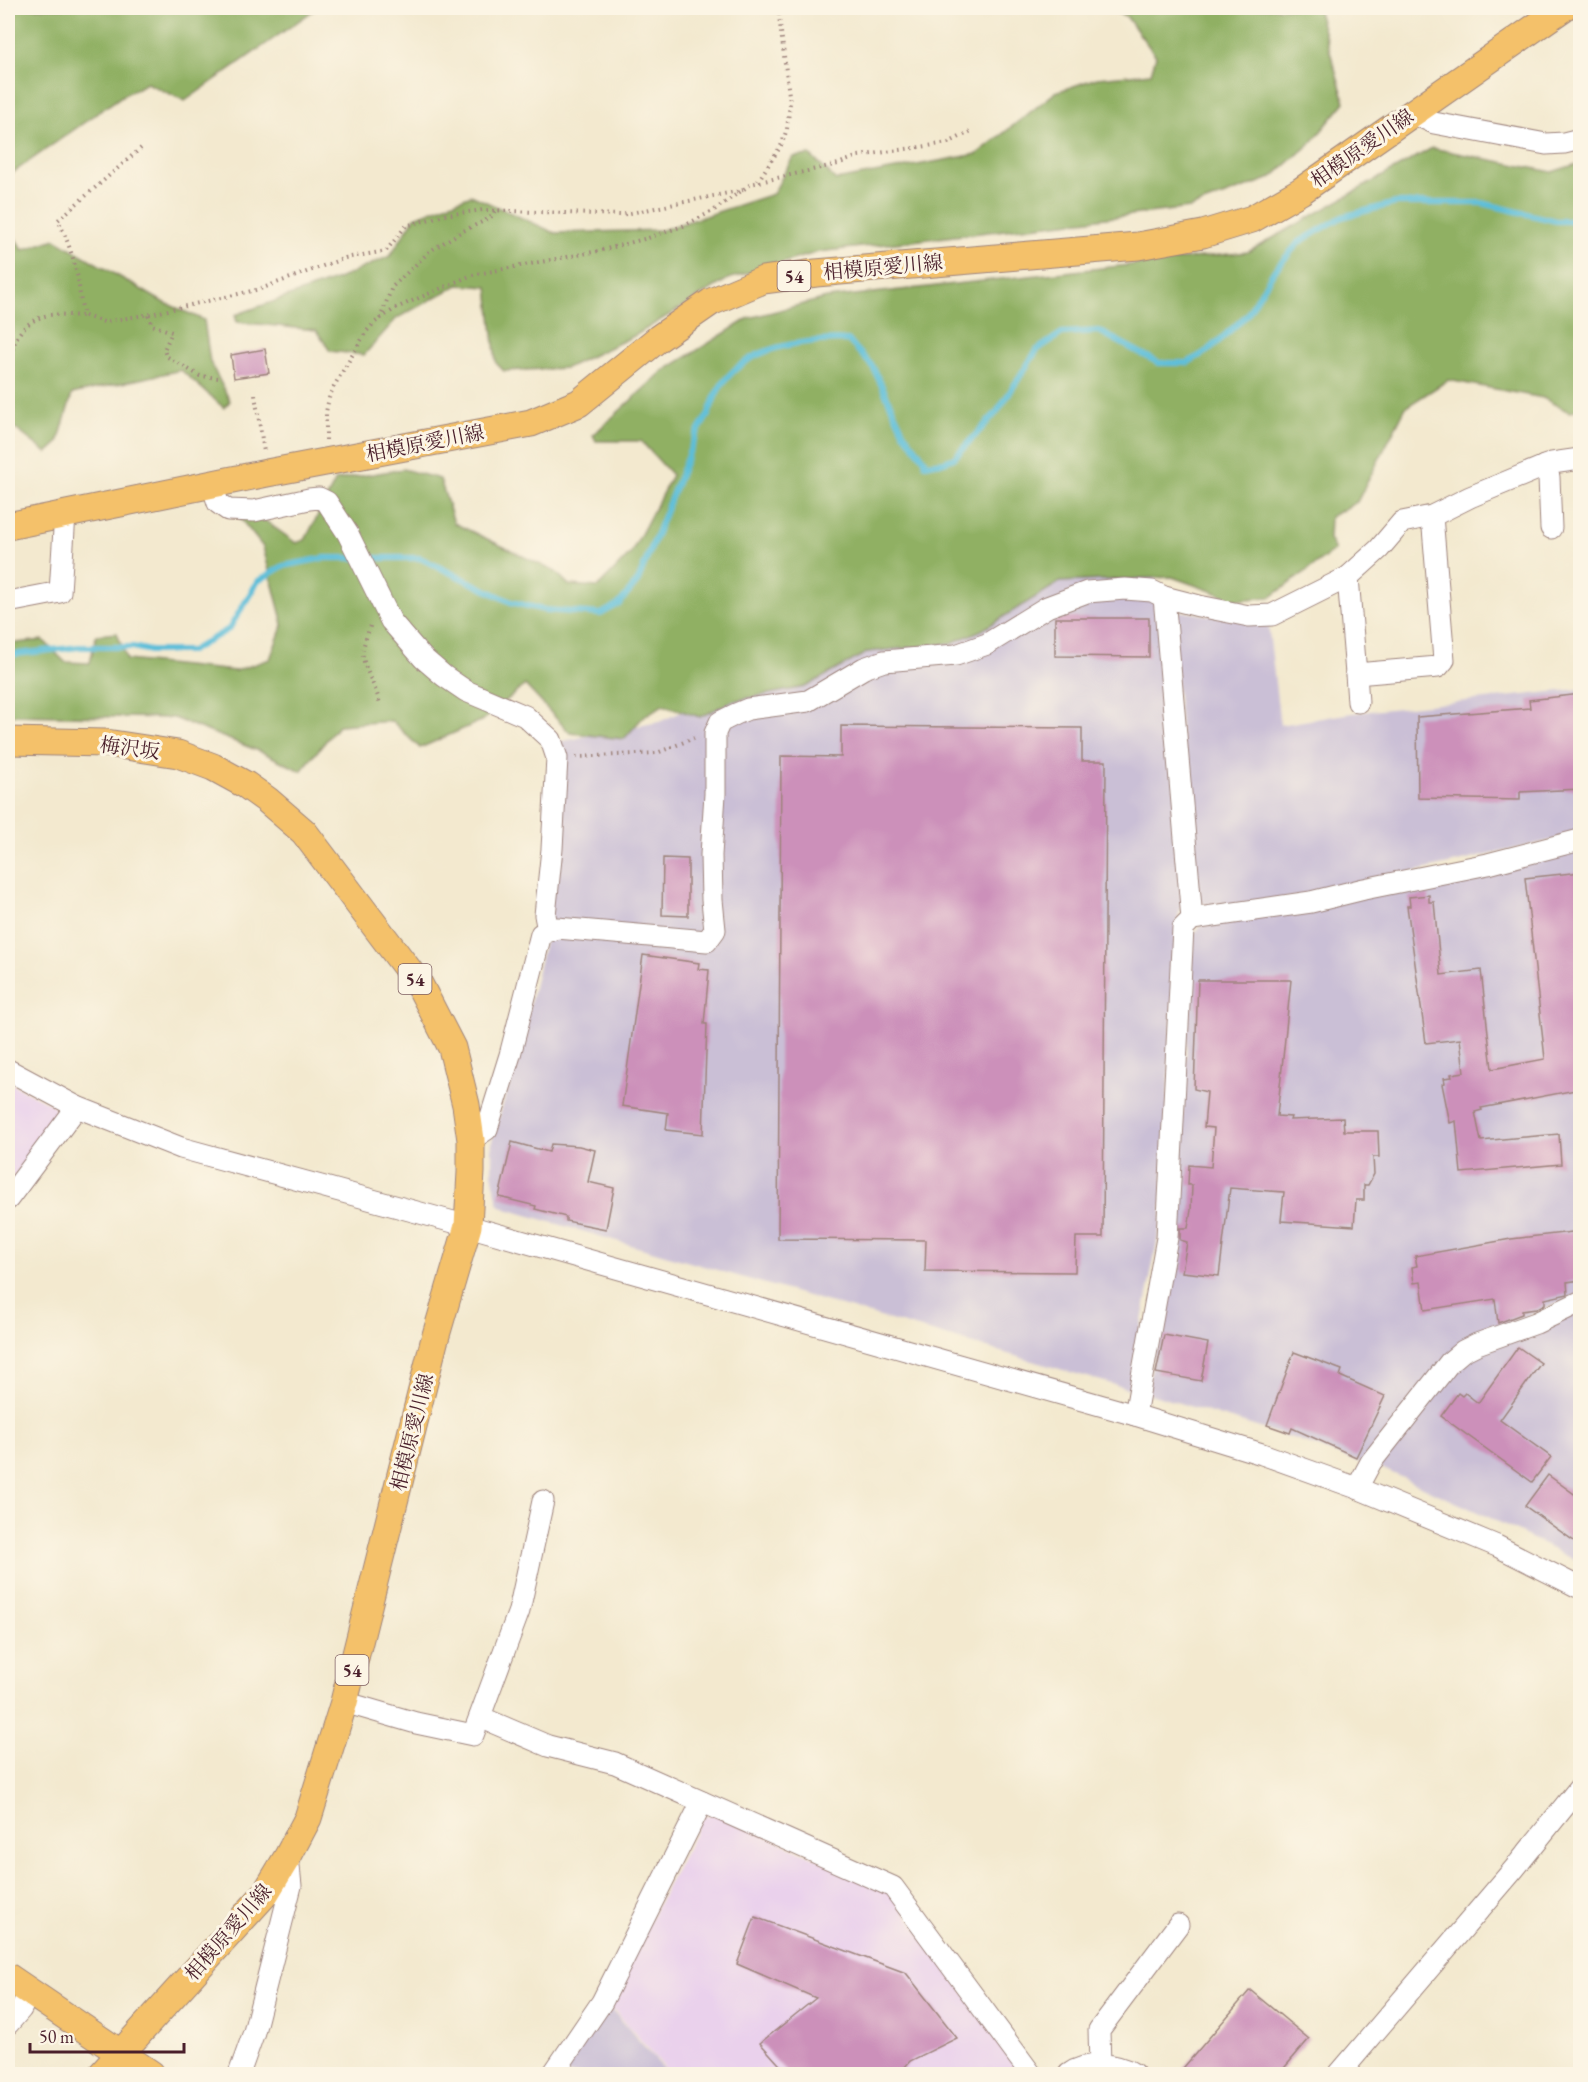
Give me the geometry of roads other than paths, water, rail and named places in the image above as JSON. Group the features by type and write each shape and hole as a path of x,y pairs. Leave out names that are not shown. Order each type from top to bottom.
{"main road":[{"name":"相模原愛川線","path":"8,526 267,473 531,423 579,404 668,332 711,303 763,280 816,273 1138,246 1203,234 1252,219 1301,190 1563,8"},
{"name":"梅沢坂","path":"8,741 106,743 142,747 178,754 213,767 246,785"},
{"name":"相模原愛川線","path":"102,2074 265,1893 309,1818 344,1702 434,1342 468,1226 471,1140 466,1105 452,1048 419,984 304,832 246,785"},
{"path":"18,1985 151,2074"}],"street":[{"path":"1412,113 1434,123 1545,144 1581,139"},
{"path":"471,1140 487,1129 510,1054 541,934 557,928 707,941 715,930 711,855 715,794 715,733 720,723 748,710 808,701 864,668 884,661 956,655 987,644 1047,607 1087,592 1125,589 1152,591 1164,597 1249,616 1272,615 1348,577 1379,549 1402,522 1432,516 1470,496 1552,463 1581,459"},
{"path":"1544,466 1549,477 1551,528"},
{"path":"212,484 218,503 228,510 254,511 319,498 327,502 348,534 391,621 423,658 466,691 525,716 551,740 557,758 552,849 545,915 548,931"},
{"path":"8,602 60,592 65,514"},
{"path":"1356,674 1438,667 1444,660 1432,516"},
{"path":"1348,577 1358,702"},
{"path":"1164,597 1192,919"},
{"path":"1135,1415 1167,1238 1184,928 1192,919 1311,902 1364,888 1488,864 1581,840"},
{"path":"8,1070 77,1107 181,1148 468,1226 1135,1415 1262,1454 1357,1488 1497,1546 1581,1588"},
{"path":"8,1199 77,1107"},
{"path":"1357,1488 1371,1461 1450,1362 1463,1351 1536,1323 1581,1302"},
{"path":"344,1702 416,1723 473,1735 519,1611 543,1501"},
{"path":"480,1717 548,1746 615,1763 893,1887 1031,2074"},
{"path":"1339,2074 1507,1878 1581,1787"},
{"path":"553,2074 602,2002 702,1802"},
{"path":"239,2074 255,2032 291,1886 288,1856"},
{"path":"1100,2066 1099,2030 1178,1925"},
{"path":"8,2024 21,2008 18,1985"},
{"path":"1070,2074 1083,2067 1109,2065 1134,2074"}],"waterway":[{"path":"365,558 420,558 511,602 545,610 601,614 619,604 638,581 696,435 719,389 730,374 759,354 812,341 848,340 873,367 904,433 925,460 925,464 944,462 954,458 997,412 1037,350 1062,333 1099,331 1159,363 1187,363 1209,350 1247,315 1274,271 1299,242 1342,217 1396,203 1482,203 1556,221 1580,221"},
{"path":"8,655 79,647 133,647 150,651 191,651 229,629 258,581 283,566 324,558 355,558"}]}
